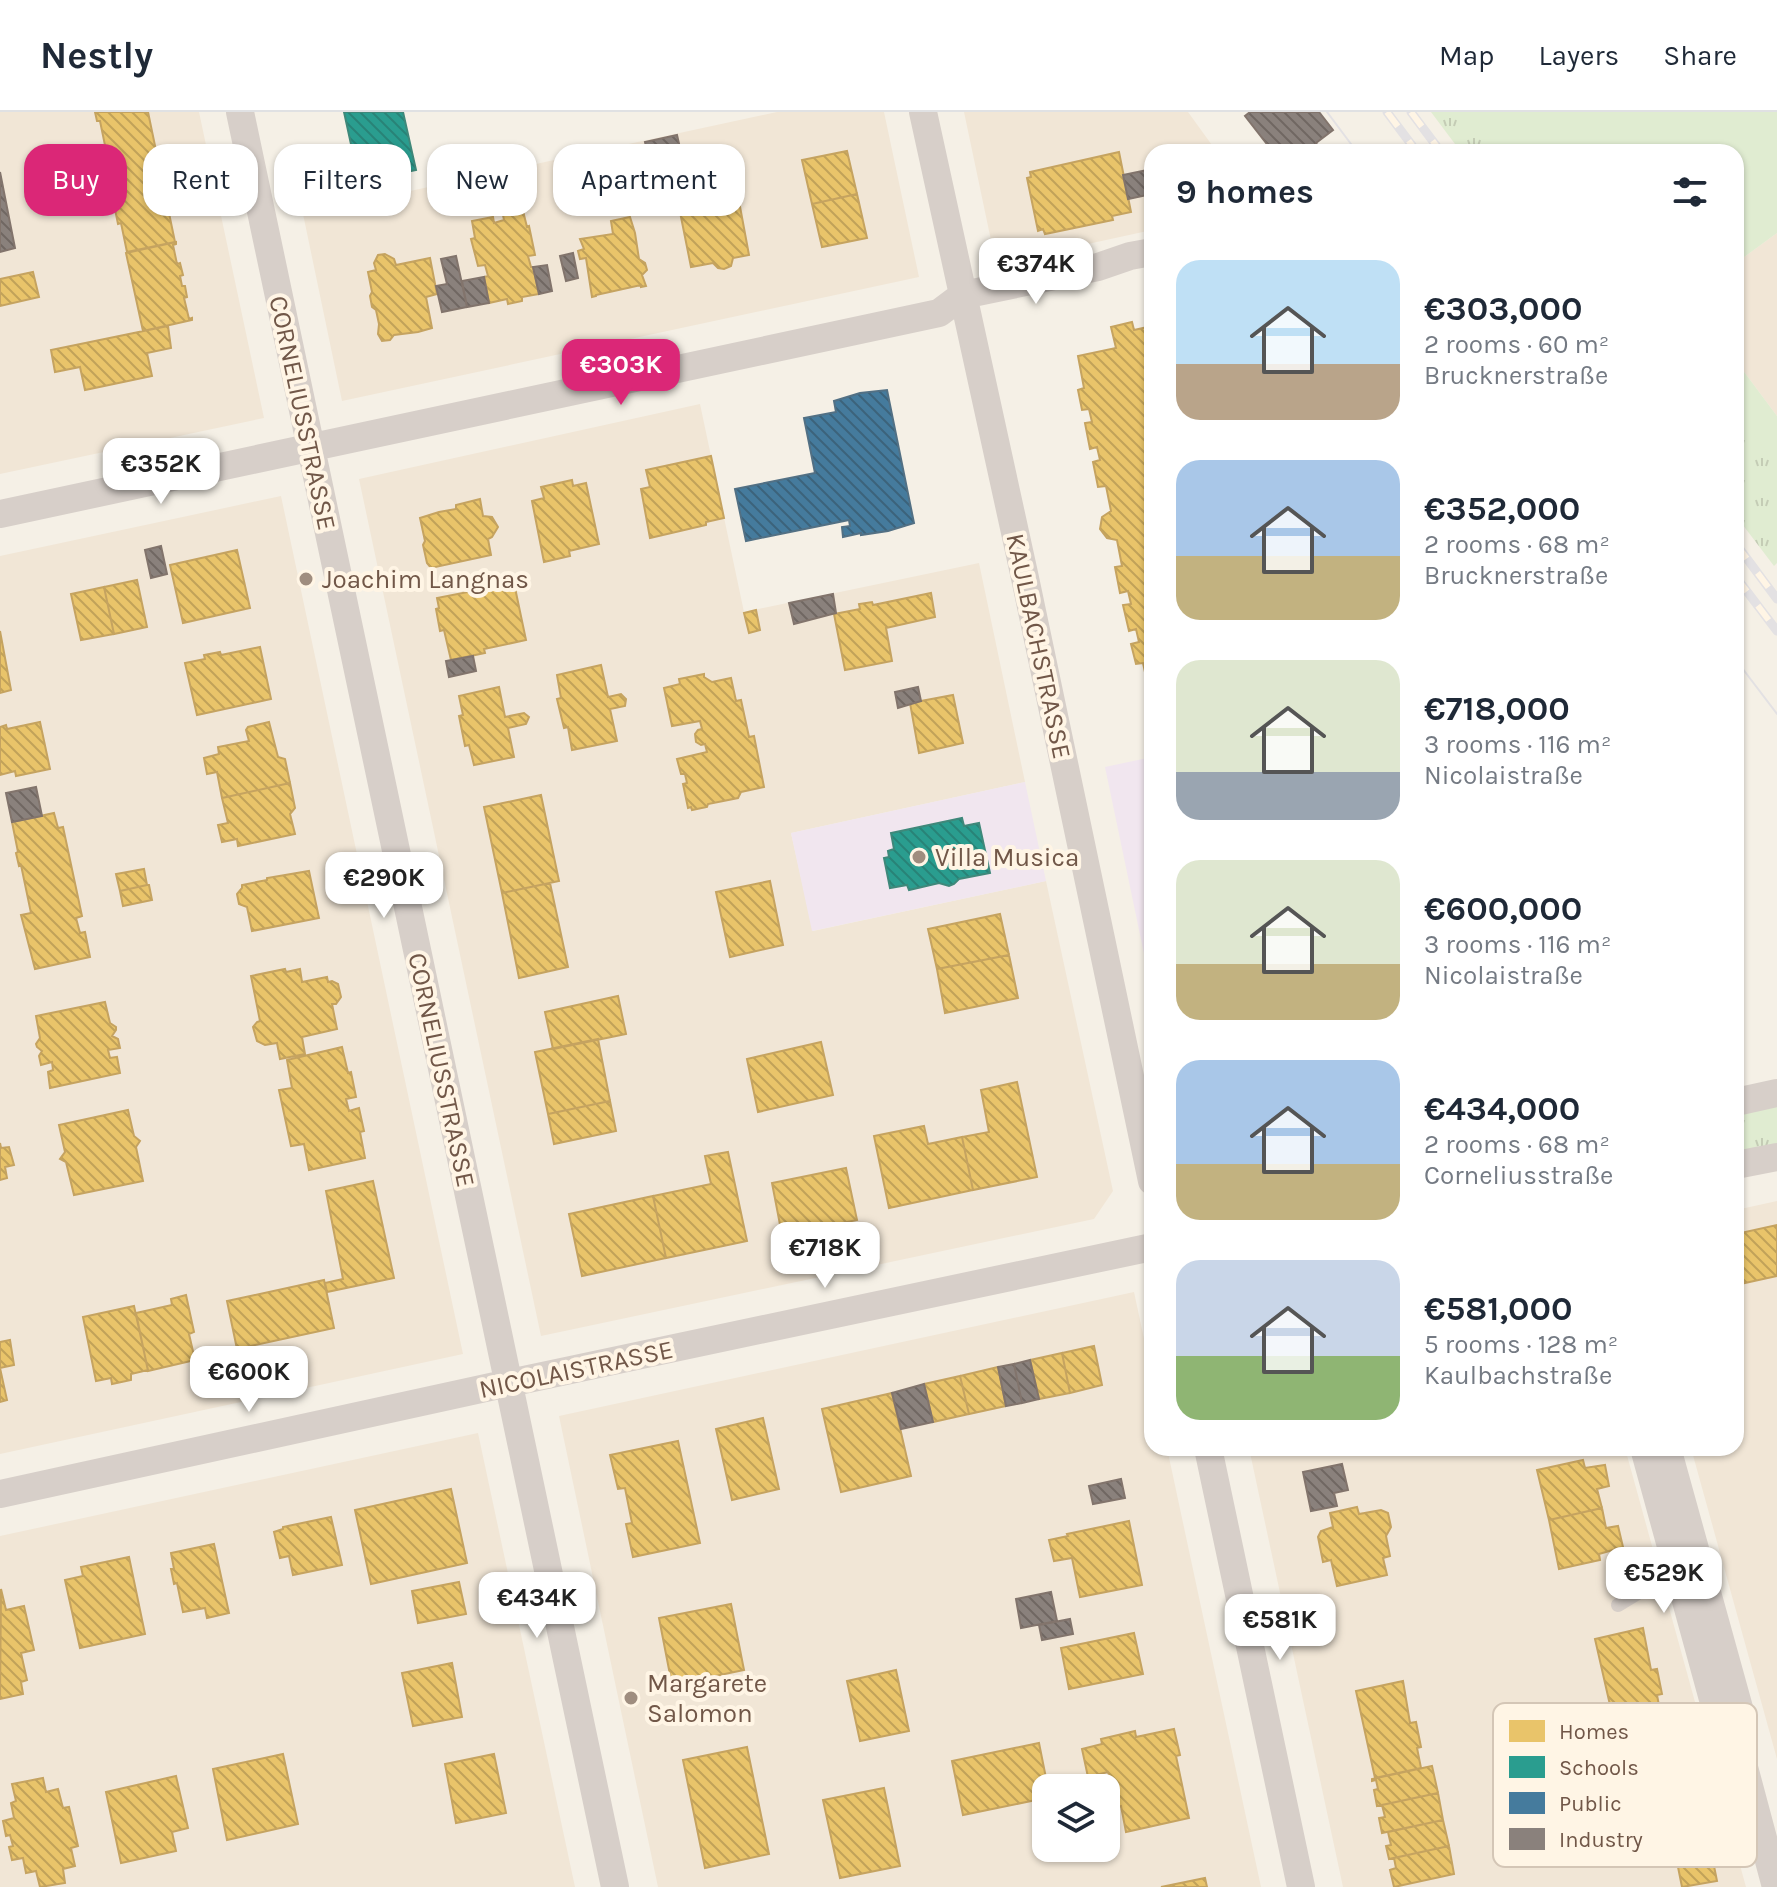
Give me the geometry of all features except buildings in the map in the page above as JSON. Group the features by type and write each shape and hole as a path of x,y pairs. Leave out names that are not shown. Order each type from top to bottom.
{"street":[{"name":"CORNELIUSSTRASSE","path":"240,112 615,1887"},
{"name":"KAULBACHSTRASSE","path":"923,112 1144,1143"},
{"path":"0,514 939,313 963,295 1098,267 1144,253"},
{"path":"1744,1100 1777,1093"},
{"path":"1744,1163 1777,1157"},
{"name":"NICOLAISTRASSE","path":"0,1494 1144,1249"},
{"path":"1210,1456 1301,1887"},
{"path":"1648,1456 1668,1494 1688,1568 1716,1703"},
{"path":"1667,1456 1668,1494"},
{"path":"1757,1816 1776,1887"}],"lane":[{"path":"1618,1605 1664,1577 1688,1568"}],"shaded area":[{"path":"0,112 199,112 206,144 143,144 143,216 221,216 264,418 0,474"},
{"path":"777,112 884,112 919,277 342,401 303,216 411,216 411,191 427,187 427,216 537,216 537,164 553,160 553,216 745,216 745,144 628,144"},
{"path":"964,112 1188,112 1211,144 1144,144 1144,232 996,264"},
{"path":"1777,233 1777,416 1744,372 1744,257"},
{"path":"700,404 744,612 979,563 1025,782 791,833 813,931 1046,881 1113,1191 1094,1219 541,1336 359,479"},
{"path":"281,496 463,1354 0,1454 0,556"},
{"path":"1144,759 1144,954 1105,767"},
{"name":"Villa Musica","path":"1025,782 1046,881 812,931 791,833"},
{"path":"1777,1201 1777,1759 1693,1456 1744,1456 1744,1208"},
{"path":"1134,1292 1144,1339 1144,1456 1169,1456 1261,1887 658,1887 559,1416"},
{"path":"478,1433 575,1887 0,1887 0,1536"},
{"path":"1251,1456 1627,1456 1695,1703 1493,1703 1493,1867 1740,1867 1746,1887 1343,1887"}],"green space":[{"path":"1431,112 1500,112 1558,144 1455,144"},
{"path":"1470,112 1777,112 1777,233 1744,257 1744,144 1494,144"},
{"path":"1744,372 1777,416 1777,465 1744,421"},
{"path":"1744,407 1777,451 1777,563 1774,566 1744,527"},
{"path":"1777,1106 1777,1147 1744,1153 1744,1113"}],"tram line":[{"path":"1327,112 1351,144"},
{"path":"1744,671 1777,714"}],"railway":[{"path":"1387,112 1411,144"},
{"path":"1411,112 1435,144"},
{"path":"1744,555 1777,599"},
{"path":"1744,588 1777,631"}],"place":[{"name":"Joachim Langnas","path":"306,579"},
{"name":"Villa Musica","path":"919,857"},
{"name":"Margarete Salomon","path":"631,1698"}]}
